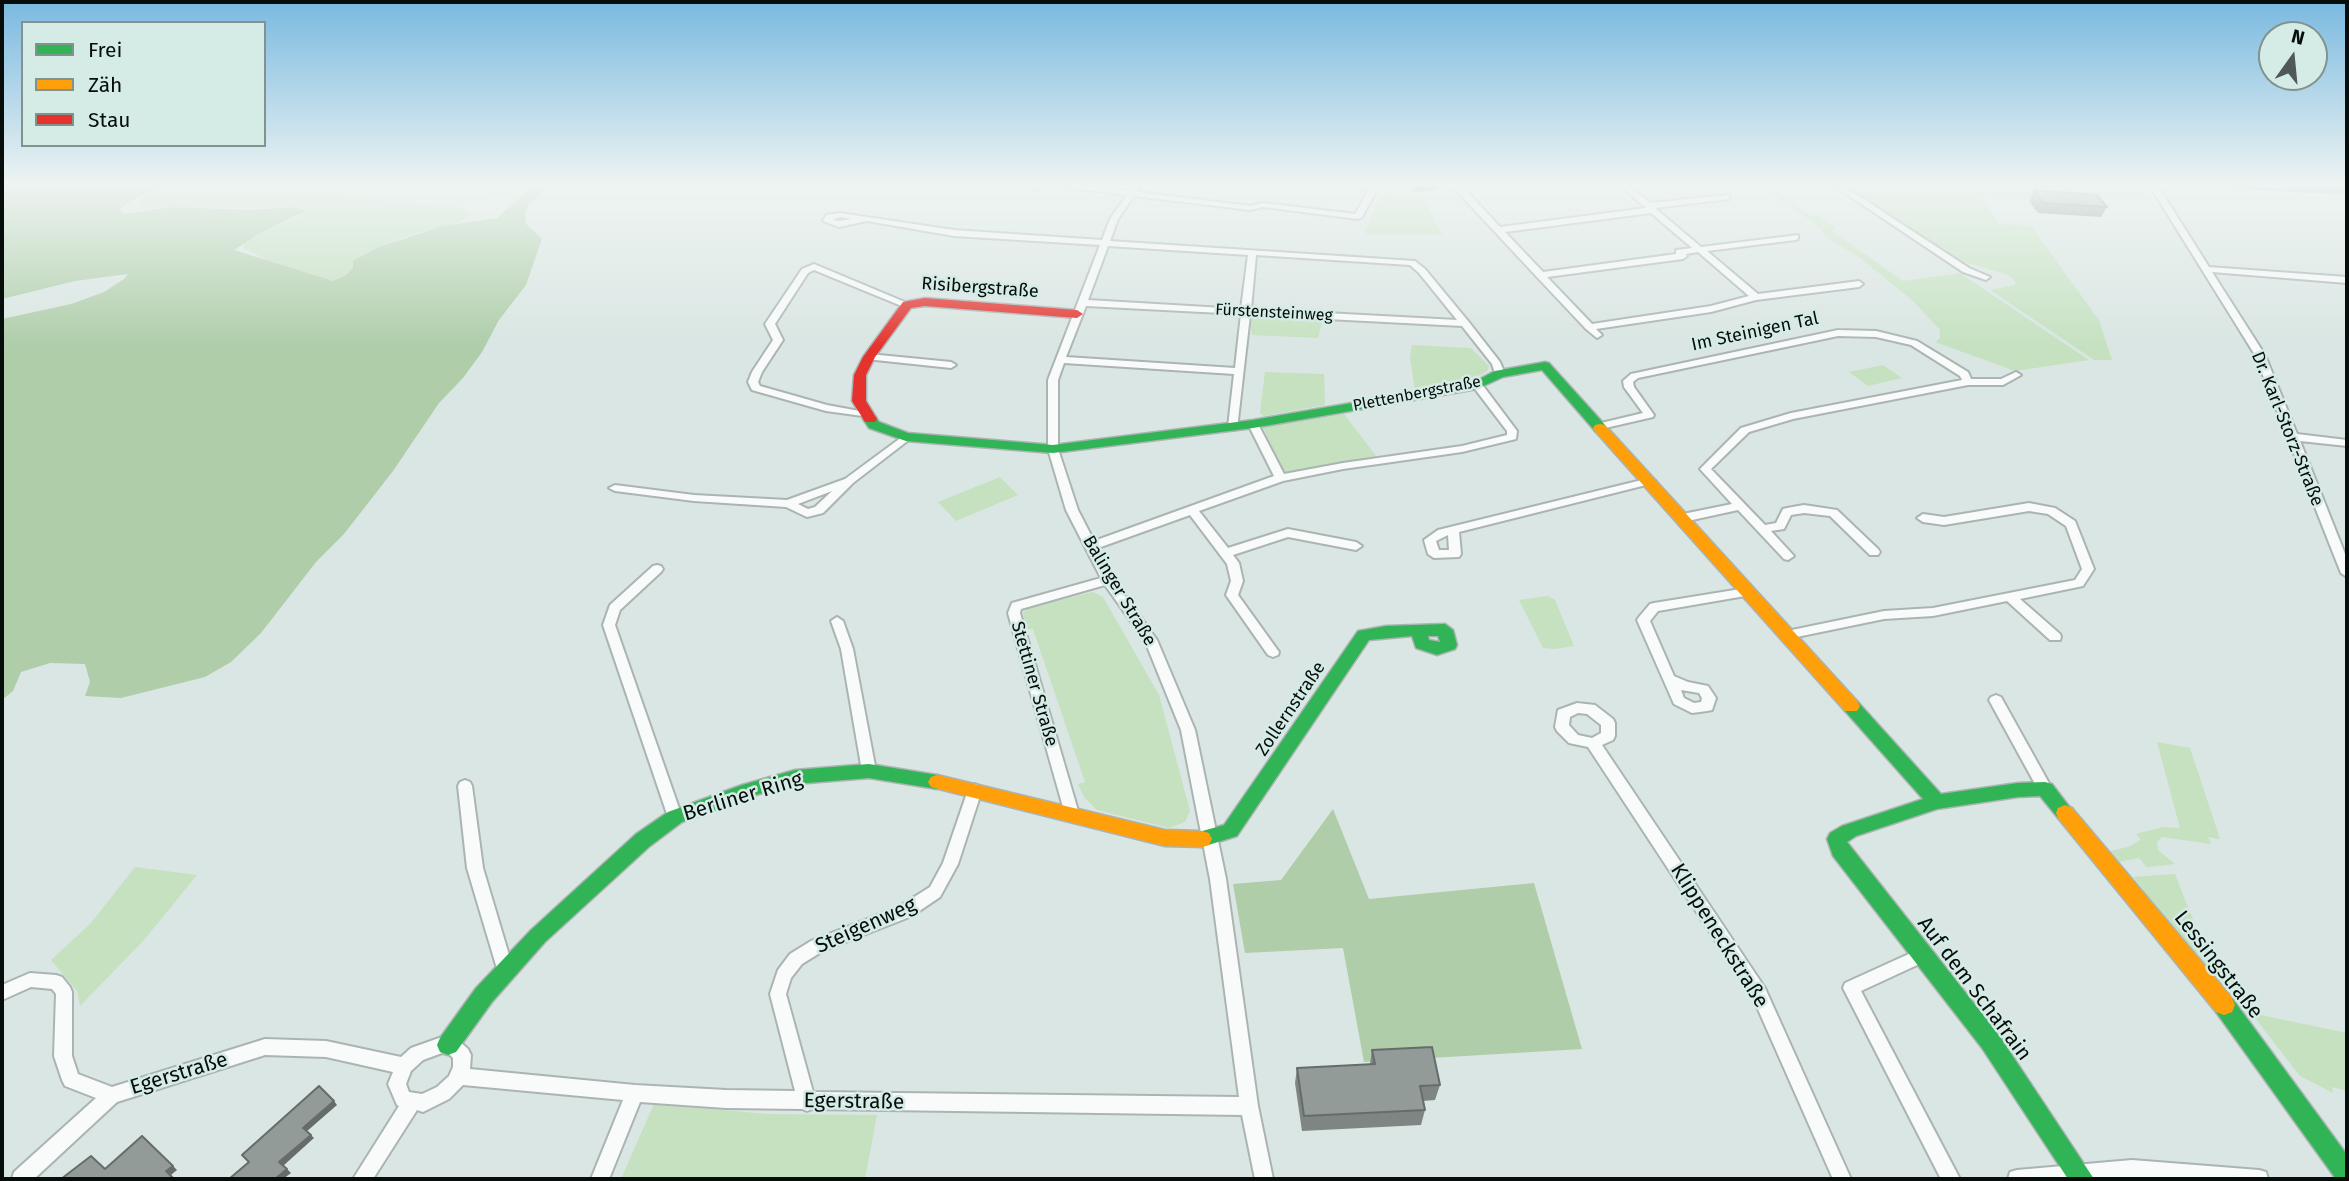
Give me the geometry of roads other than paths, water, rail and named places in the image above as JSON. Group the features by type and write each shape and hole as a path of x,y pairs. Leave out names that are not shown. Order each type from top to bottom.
{"street":[{"name":"Plettenbergstraße","path":"1024,238 1412,263 1422,271 1465,323 1497,364 1500,373 1477,385 1253,424 1053,449"},
{"name":"Balinger Straße","path":"1106,238 1053,380 1053,449 1072,510 1108,580 1151,640 1188,730 1210,838 1249,1106 1264,1179"},
{"path":"1505,238 1593,331 1756,298 1859,284"},
{"path":"1686,238 1756,298"},
{"path":"1540,275 1683,256 1679,252 1786,238"},
{"path":"1918,238 1966,270 1986,277"},
{"name":"Dr. Karl-Storz-Straße","path":"2187,238 2260,355 2347,573"},
{"path":"1233,427 1237,371 1247,312 1252,254"},
{"path":"2206,269 2347,280"},
{"path":"907,305 827,272 802,277 770,324 778,340 753,382 756,388 826,408 866,415 874,425 906,437 1053,449"},
{"name":"Risibergstraße","path":"866,415 859,401 860,375 907,305 925,302 1080,309"},
{"name":"Fürstensteinweg","path":"1080,309 1247,312 1465,323"},
{"name":"Im Steinigen Tal","path":"1601,426 1649,415 1629,387 1628,381 1635,376 1838,333 1876,334 1914,343 1964,374 1968,382"},
{"path":"869,358 951,365"},
{"path":"1060,360 1237,371"},
{"path":"1500,373 1545,366 1937,802 2018,790 2045,789"},
{"path":"1788,556 1705,469 1745,430 1791,416 1968,382 2003,382 2016,375"},
{"path":"1090,547 1280,478 1462,449 1512,437 1512,431 1477,385"},
{"path":"1253,424 1280,478"},
{"path":"615,488 694,499 788,504 807,513 819,510 849,481 906,437"},
{"path":"2292,437 2347,443"},
{"path":"788,504 849,481"},
{"path":"1453,531 1650,481"},
{"path":"1683,518 1742,506"},
{"path":"1787,635 1884,615 1933,612 2079,583 2088,569 2071,524 2051,511 2029,508 1944,521 1923,518"},
{"path":"1191,509 1233,563 1237,581 1232,595 1273,652"},
{"path":"1763,529 1780,526 1787,512 1804,509 1833,513 1874,552"},
{"path":"1226,553 1287,533 1356,546"},
{"path":"657,569 614,608 609,625 675,817"},
{"name":"Stettiner Straße","path":"1072,814 1014,612 1016,606 1024,603 1108,580"},
{"path":"1669,678 1643,620 1654,607 1747,592"},
{"path":"2010,597 2055,636"},
{"path":"837,621 847,649 869,771"},
{"name":"Zollernstraße","path":"1210,838 1230,831 1241,817 1364,635 1419,630"},
{"name":"Lessingstraße","path":"1996,700 2045,789 2237,1022 2347,1174"},
{"name":"Klippeneckstraße","path":"1593,743 1759,993 1842,1179"},
{"name":"Berliner Ring","path":"448,1045 484,995 575,899 643,840 675,817 749,790 795,778 869,771 921,778 975,790 1165,838 1188,841 1210,838"},
{"path":"465,786 475,868 506,972"},
{"name":"Steigenweg","path":"807,1102 778,994 784,975 796,959 817,946 906,911 935,892 950,864 975,790"},
{"name":"Auf dem Schafrain","path":"1937,802 1849,831 1838,839 1840,850 1990,1041 2080,1176"},
{"path":"1922,955 1851,988 1951,1179"},
{"name":"Egerstraße","path":"2,993 30,980 56,982 64,992 63,1056 71,1080 112,1095 265,1047 326,1049 404,1066"},
{"path":"448,1045 462,1055 460,1076 436,1098 423,1103 403,1099 397,1091 397,1079 404,1066 426,1049 448,1045"},
{"name":"Egerstraße","path":"460,1076 635,1093 807,1102 1249,1106"},
{"path":"600,1179 635,1093"},
{"path":"21,1179 112,1095"},
{"path":"362,1179 412,1102"},
{"path":"2017,1179 2080,1176 2132,1169 2259,1179"}]}
